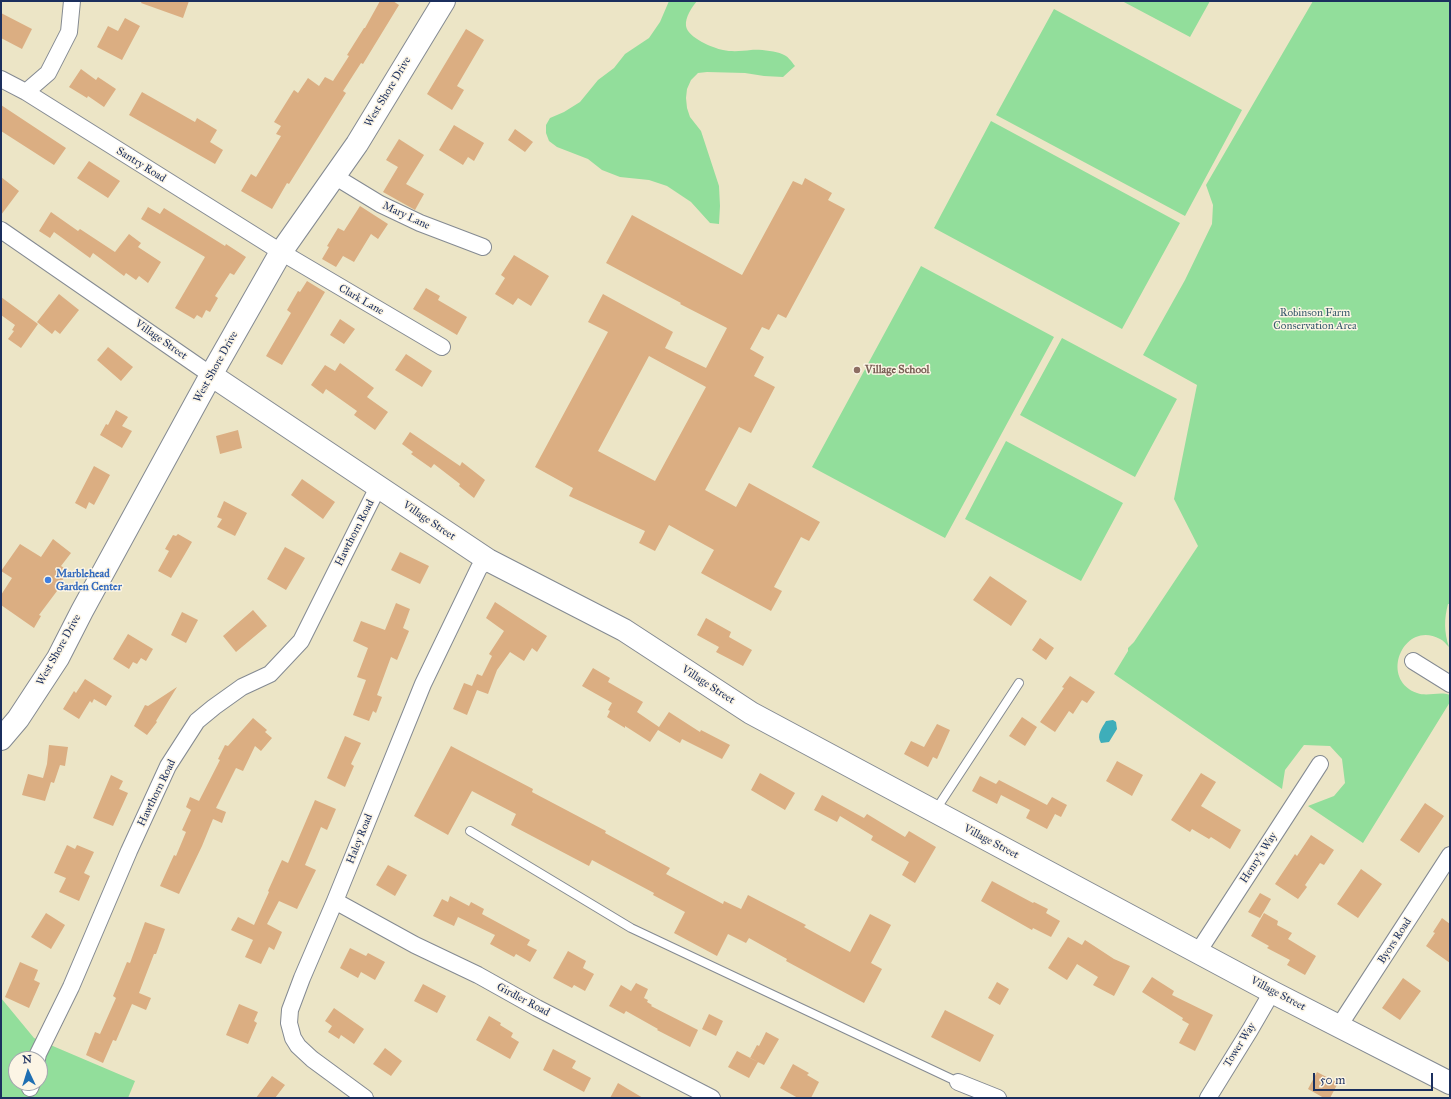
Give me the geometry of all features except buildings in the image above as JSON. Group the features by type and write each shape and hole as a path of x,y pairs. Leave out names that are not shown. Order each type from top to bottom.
{"main road":[{"name":"West Shore Drive","path":"1,739 18,719 58,658 82,610 211,375 281,252 356,144 444,1"},
{"name":"Village Street","path":"211,375 488,560 624,630 751,713 1272,992 1449,1080"}],"street":[{"path":"26,92 48,73 69,32 72,1"},
{"name":"Santry Road","path":"1,79 26,92 281,252"},
{"name":"Mary Lane","path":"334,176 380,204 420,224 483,247"},
{"name":"Village Street","path":"1,230 211,375"},
{"name":"Clark Lane","path":"281,252 442,347"},
{"name":"Hawthorn Road","path":"39,1051 71,987 129,851 168,766 197,721 242,687 270,674 301,641 378,487"},
{"name":"Haley Road","path":"365,1098 312,1059 298,1046 293,1038 288,1023 290,1010 423,684 479,568 488,560"},
{"path":"1413,661 1450,684"},
{"name":"Henry's Way","path":"1198,952 1320,764"},
{"name":"Byors Road","path":"1339,1026 1450,855"},
{"name":"Girdler Road","path":"335,901 415,945 478,976 712,1098"},
{"name":"Tower Way","path":"1208,1098 1272,992"},
{"path":"958,1082 998,1098"}],"lane":[{"path":"934,812 1019,683"},
{"path":"470,830 631,928 958,1082"}],"green space":[{"path":"669,1 697,1 691,9 686,26 691,35 702,42 726,51 758,50 779,53 788,57 795,66 783,77 745,73 707,72 698,73 691,80 687,89 687,108 690,117 701,131 719,186 719,224 710,223 691,202 667,186 649,180 620,177 602,170 588,159 557,147 549,141 546,133 546,125 550,118 564,112 580,102 598,80 614,68 625,54 649,38 660,22"},
{"path":"1122,1 1210,1 1190,37"},
{"name":"Robinson Farm Conservation Area","path":"1313,1 1450,1 1450,604 1448,604 1445,620 1446,636 1449,647 1443,641 1427,635 1416,637 1407,644 1400,653 1398,664 1399,676 1405,686 1421,694 1450,695 1450,702 1363,843 1308,806 1334,796 1345,783 1342,759 1330,746 1304,745 1285,770 1282,789 1114,674 1128,651 1128,648 1134,642 1198,546 1174,499 1197,385 1143,355 1185,280 1212,224 1213,205 1206,185"},
{"path":"1054,9 1242,110 1185,216 996,115"},
{"path":"991,121 1180,223 1122,329 934,228"},
{"path":"921,266 1054,337 945,538 812,467"},
{"path":"1062,338 1177,399 1135,477 1020,415"},
{"path":"1006,441 1123,503 1081,581 965,519"},
{"path":"1,998 34,1038 135,1081 128,1098 1,1098"}],"water":[{"path":"1113,720 1116,722 1117,729 1109,742 1101,743 1099,734 1101,729 1106,721"}],"place":[{"name":"Village School","path":"857,370"},
{"name":"Marblehead Garden Center","path":"48,580"}]}
